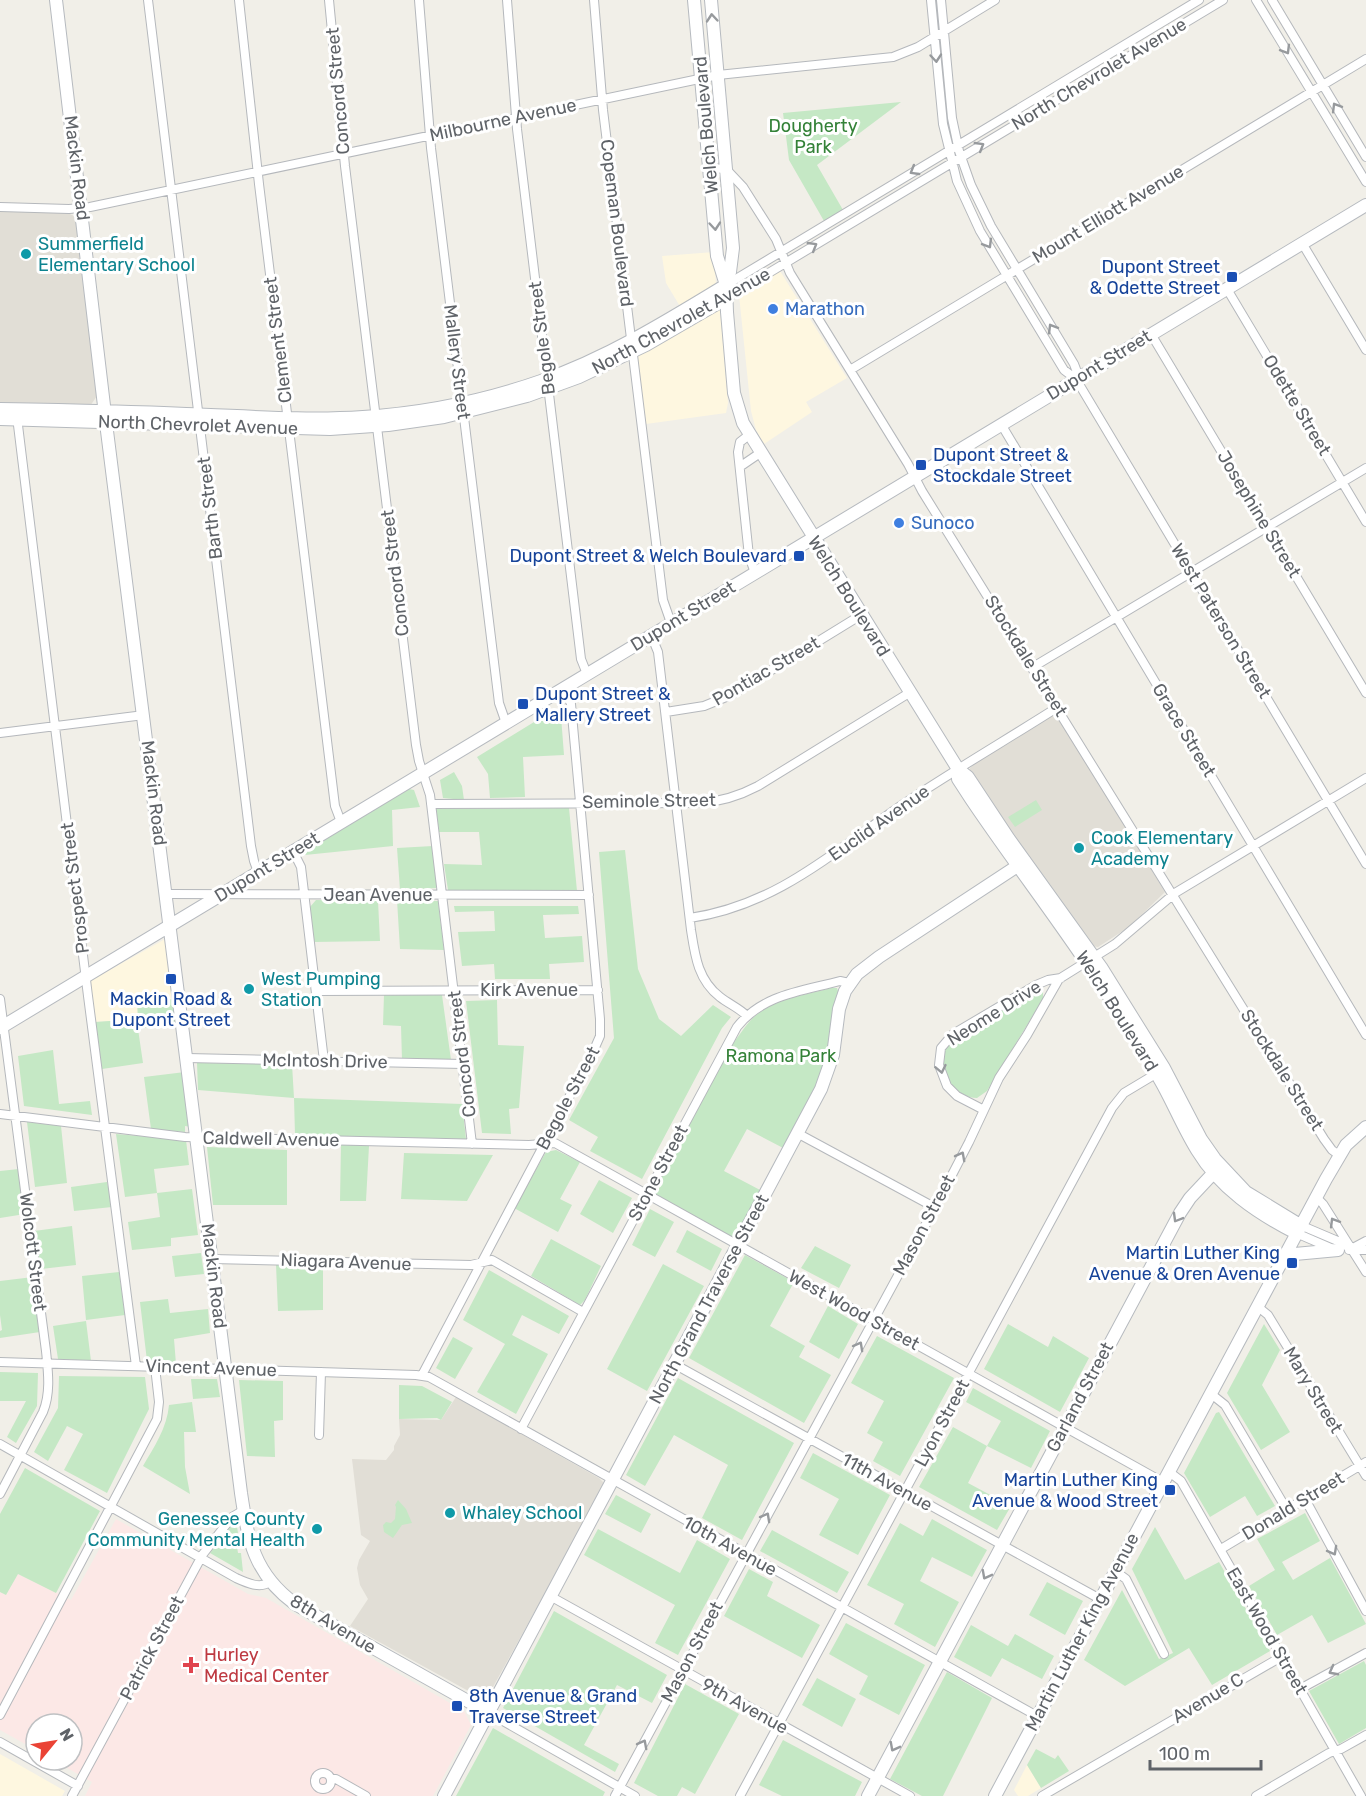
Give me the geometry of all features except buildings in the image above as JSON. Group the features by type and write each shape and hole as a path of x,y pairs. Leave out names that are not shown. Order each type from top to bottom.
{"street":[{"name":"Mackin Road","path":"56,0 106,417 244,1510 248,1536 255,1556 270,1581"},
{"name":"Barth Street","path":"148,0 251,846 258,872"},
{"name":"Clement Street","path":"239,0 257,172 335,806 341,822"},
{"name":"Concord Street","path":"329,0 344,154 416,750 431,804 472,1144"},
{"name":"Mallery Street","path":"419,0 430,135 499,703 506,723"},
{"name":"Begole Street","path":"507,0 515,117 581,659 587,674"},
{"name":"Copeman Boulevard","path":"594,0 602,99 663,600 671,623"},
{"name":"Welch Boulevard","path":"694,0 717,256 726,292 735,400 741,419 909,693 958,769 968,777 1021,863 1090,959 1160,1071 1196,1150 1250,1207 1298,1229"},
{"name":"Welch Boulevard","path":"711,0 732,248 726,292"},
{"name":"West Paterson Street","path":"931,0 942,116 948,151 969,208 1064,370 1076,379 1366,864"},
{"name":"West Paterson Street","path":"941,0 951,110 961,157 982,209 1074,364 1077,372 1076,379"},
{"name":"Milbourne Avenue","path":"0,207 82,208 717,75 887,58 907,52 995,0"},
{"name":"North Chevrolet Avenue","path":"726,292 781,252 1198,0"},
{"name":"North Chevrolet Avenue","path":"0,409 17,414 288,423 330,429 463,408 587,374 726,292 785,263 1223,0"},
{"path":"1256,0 1366,182"},
{"path":"1272,0 1366,157"},
{"path":"1102,58 1108,69"},
{"name":"Mount Elliott Avenue","path":"850,370 1366,59"},
{"path":"710,168 726,169"},
{"name":"Stockdale Street","path":"726,169 745,190 776,239 789,273 1328,1144 1339,1155"},
{"name":"Dupont Street","path":"2,1027 1366,205"},
{"path":"1302,243 1366,350"},
{"name":"Odette Street","path":"1227,289 1366,522"},
{"name":"Josephine Street","path":"1151,334 1366,693"},
{"name":"North Chevrolet Avenue","path":"0,419 17,414"},
{"name":"Prospect Street","path":"17,414 104,1127 136,1366"},
{"name":"Grace Street","path":"1001,424 1366,1035"},
{"path":"749,435 738,445 749,556 755,573"},
{"path":"741,466 760,453"},
{"path":"1033,668 1366,468"},
{"name":"Pontiac Street","path":"666,712 704,706 726,698 861,615"},
{"path":"651,635 658,649 695,957 702,976 716,994 747,1016"},
{"name":"Begole Street","path":"422,1375 598,1042 601,1027 571,704 564,688"},
{"name":"Seminole Street","path":"431,804 717,801 747,792 909,693"},
{"name":"Euclid Avenue","path":"690,918 752,900 796,879 831,857 892,812 1058,707"},
{"path":"0,733 144,715"},
{"name":"Mason Street","path":"618,1792 934,1208 999,1078 1061,978 1132,930 1173,894 1366,778"},
{"path":"293,851 300,865 324,1061"},
{"name":"North Grand Traverse Street","path":"444,1796 821,1089 835,1047 840,1005 849,983 860,971 879,957 1021,863"},
{"name":"Jean Avenue","path":"167,894 589,895"},
{"name":"Neome Drive","path":"984,1110 957,1096 947,1086 939,1065 942,1045 953,1034 1036,985 1061,978"},
{"name":"Stone Street","path":"520,1429 727,1043 747,1016 767,1002 785,994 840,981 849,983"},
{"name":"Kirk Avenue","path":"316,991 598,990"},
{"name":"Wolcott Street","path":"0,999 47,1363 48,1396 45,1409 0,1494"},
{"name":"McIntosh Drive","path":"187,1058 463,1064"},
{"name":"Lyon Street","path":"740,1796 1116,1102 1128,1090 1160,1071"},
{"name":"Caldwell Avenue","path":"0,1114 196,1137 544,1144"},
{"name":"Martin Luther King Avenue","path":"998,1795 1037,1716 1298,1229 1339,1155 1348,1142 1366,1127"},
{"path":"797,1133 934,1208"},
{"name":"West Wood Street","path":"544,1144 555,1143 1065,1427 1165,1476"},
{"name":"Garland Street","path":"868,1796 1180,1213 1190,1198 1217,1170"},
{"path":"1316,1197 1323,1204 1344,1250 1366,1272"},
{"path":"1298,1229 1342,1243 1344,1250"},
{"path":"1344,1250 1366,1241"},
{"path":"1284,1255 1366,1250"},
{"name":"Niagara Avenue","path":"212,1259 471,1265 480,1263"},
{"path":"480,1263 490,1260 496,1262 583,1312"},
{"name":"Mary Street","path":"1257,1306 1269,1317 1363,1464 1366,1476"},
{"name":"Vincent Avenue","path":"0,1362 422,1375"},
{"name":"11th Avenue","path":"674,1364 1100,1599"},
{"path":"0,1715 158,1415 155,1366"},
{"path":"319,1435 321,1372"},
{"name":"10th Avenue","path":"422,1375 443,1384 745,1555 1037,1716"},
{"path":"1210,1394 1225,1405 1287,1510"},
{"path":"0,1444 248,1583 263,1585 270,1581"},
{"name":"Donald Street","path":"1221,1549 1363,1464"},
{"name":"East Wood Street","path":"1165,1476 1181,1481 1361,1796"},
{"path":"1305,1499 1366,1611"},
{"name":"Patrick Street","path":"72,1796 201,1558 232,1517 244,1510"},
{"path":"1115,1571 1127,1581 1164,1654"},
{"name":"8th Avenue","path":"270,1581 284,1596 310,1613 489,1713 618,1792 635,1796"},
{"name":"9th Avenue","path":"550,1596 910,1796"},
{"path":"1300,1689 1366,1653"},
{"name":"Avenue C","path":"1042,1796 1281,1657"},
{"path":"1256,1796 1329,1753 1366,1735"},
{"path":"0,1742 78,1786"},
{"path":"331,1779 337,1779 366,1796"}],"shaded area":[{"path":"0,211 68,213 76,217 97,396 90,406 0,405"},
{"path":"714,252 716,286 681,308 666,283 662,256"},
{"path":"780,271 847,378 806,402 812,412 764,444 756,430 751,411 739,295"},
{"path":"720,308 728,403 726,413 646,424 637,355"},
{"path":"1052,716 1058,717 1165,892 1129,927 1098,947 1092,946 970,772 970,768 977,762"},
{"path":"167,938 174,999 138,1019 95,1022 90,981"},
{"path":"456,1397 603,1482 603,1486 545,1593 488,1696 483,1699 350,1626 368,1599 360,1585 357,1568 370,1541 361,1535 352,1459 386,1460 394,1450 400,1435 399,1419 441,1420"},
{"name":"Hurley Medical Center","path":"116,1519 248,1594 266,1598 464,1711 471,1725 433,1796 85,1796 92,1782 74,1772 84,1772 84,1712 24,1712 24,1743 0,1730 0,1592 6,1595 18,1574 71,1600"},
{"path":"0,1754 24,1768 24,1772 32,1772 65,1791 62,1796 0,1796"},
{"path":"1027,1765 1041,1788 1028,1796 1018,1796 1014,1790"}],"green space":[{"name":"Dougherty Park","path":"901,102 817,165 843,210 824,221 789,160 783,113"},
{"path":"552,711 558,712 561,716 564,755 523,757 525,797 490,798 488,774 477,757"},
{"path":"454,772 462,786 464,800 443,798 440,780"},
{"path":"409,789 414,790 420,807 392,810 393,846 305,855 308,850"},
{"path":"1036,800 1042,810 1015,827 1008,817"},
{"path":"569,808 577,891 448,890 444,864 482,865 479,832 439,832 436,809"},
{"path":"433,846 438,884 436,888 400,890 397,848"},
{"path":"625,850 638,969 659,1019 681,1036 713,1005 731,1017 722,1028 642,1179 590,1151 598,1137 569,1120 614,1038 599,852"},
{"path":"316,900 378,901 380,941 313,942 310,907"},
{"path":"397,900 438,901 444,950 400,949"},
{"path":"454,906 578,906 579,914 543,915 545,938 582,936 584,962 549,964 550,979 495,979 494,964 462,966 458,932 495,931 494,911 455,912"},
{"name":"Ramona Park","path":"837,988 839,994 821,1080 785,1149 747,1129 724,1171 762,1191 735,1239 652,1193 734,1042 749,1022 763,1010 781,1001"},
{"path":"1036,989 1043,991 1043,999 987,1091 977,1098 959,1092 947,1077 944,1068 943,1058 950,1040"},
{"path":"384,995 442,995 451,1060 402,1060 401,1026 383,1025"},
{"path":"174,999 178,1023 138,1029 143,1063 102,1069 95,1022 138,1019 137,1003"},
{"path":"497,1000 498,1045 524,1046 519,1108 509,1109 511,1134 482,1133 466,1001"},
{"path":"53,1050 59,1104 90,1101 92,1115 24,1106 18,1056"},
{"path":"197,1063 292,1064 294,1098 198,1090"},
{"path":"185,1072 191,1127 185,1126 185,1132 151,1129 144,1077"},
{"path":"294,1098 462,1104 466,1139 295,1135"},
{"path":"27,1122 61,1126 67,1183 35,1187"},
{"path":"116,1134 186,1140 189,1165 154,1169 157,1193 125,1197"},
{"path":"341,1144 369,1146 366,1201 340,1201"},
{"path":"207,1147 287,1150 287,1205 213,1205"},
{"path":"556,1150 580,1162 560,1199 572,1205 558,1232 514,1208 546,1152"},
{"path":"404,1153 493,1155 467,1201 401,1199"},
{"path":"19,1169 25,1214 0,1218 0,1171"},
{"path":"599,1180 632,1198 613,1233 580,1214"},
{"path":"107,1182 112,1207 74,1211 71,1187"},
{"path":"192,1189 198,1235 171,1238 171,1246 132,1250 128,1222 160,1217 157,1193"},
{"path":"650,1209 674,1222 655,1257 632,1245"},
{"path":"72,1226 76,1265 41,1269 34,1231"},
{"path":"687,1230 722,1249 711,1271 676,1252"},
{"path":"551,1239 601,1266 585,1300 580,1305 531,1276"},
{"path":"815,1246 851,1265 839,1288 801,1268"},
{"path":"201,1253 204,1274 175,1277 172,1256"},
{"path":"745,1255 794,1282 770,1326 805,1346 799,1357 831,1375 804,1423 689,1358"},
{"path":"663,1264 704,1286 647,1391 607,1369"},
{"path":"276,1265 323,1266 323,1310 278,1311"},
{"path":"489,1270 569,1316 559,1334 522,1315 512,1335 548,1354 516,1414 477,1392 505,1344 463,1320"},
{"path":"119,1272 125,1315 86,1320 82,1276"},
{"path":"33,1277 40,1332 0,1338 2,1330 0,1281"},
{"path":"168,1299 170,1313 208,1309 210,1333 174,1339 176,1364 147,1361 140,1302"},
{"path":"828,1306 858,1324 839,1359 809,1342"},
{"path":"86,1321 91,1361 58,1359 53,1326"},
{"path":"1008,1324 1048,1347 1053,1336 1089,1358 1060,1412 984,1369"},
{"path":"1264,1324 1280,1350 1262,1385 1290,1432 1261,1450 1227,1393"},
{"path":"877,1336 954,1378 900,1476 873,1461 883,1442 867,1433 884,1401 851,1383"},
{"path":"453,1337 473,1348 455,1379 436,1368"},
{"path":"0,1372 38,1373 37,1406 16,1443 7,1437 26,1401 0,1401"},
{"path":"59,1376 145,1377 149,1409 107,1493 64,1470 83,1434 67,1426 48,1461 34,1452 58,1408"},
{"path":"678,1378 794,1443 742,1540 702,1518 728,1465 674,1435 645,1486 626,1475"},
{"path":"191,1379 217,1379 220,1397 193,1399"},
{"path":"239,1380 283,1381 283,1420 274,1421 275,1457 247,1456"},
{"path":"399,1385 422,1386 452,1402 441,1420 437,1418 399,1419"},
{"path":"973,1388 1050,1431 1031,1468 987,1446 1001,1421 966,1402"},
{"path":"192,1402 196,1432 184,1432 185,1467 190,1494 143,1466 163,1429 169,1405"},
{"path":"1219,1412 1275,1506 1257,1516 1245,1496 1210,1517 1184,1473 1216,1413"},
{"path":"953,1427 987,1446 968,1483 1011,1506 997,1530 919,1487"},
{"path":"813,1453 890,1495 858,1555 819,1535 839,1499 800,1478"},
{"path":"25,1468 100,1511 56,1593 18,1574 6,1595 0,1592 0,1514"},
{"path":"616,1495 651,1514 641,1533 605,1514"},
{"path":"398,1500 406,1509 412,1523 402,1525 393,1538 384,1532 383,1525 395,1519 395,1505"},
{"path":"1305,1513 1320,1541 1282,1562 1293,1580 1330,1558 1366,1624 1328,1643 1312,1615 1277,1635 1249,1586 1275,1570 1257,1539"},
{"path":"932,1519 987,1550 972,1577 932,1557 920,1581 959,1602 935,1647 894,1624 904,1604 867,1585 900,1523 923,1536"},
{"path":"236,1520 240,1546 237,1547 238,1553 241,1553 243,1572 210,1553"},
{"path":"1155,1527 1185,1580 1219,1562 1270,1651 1212,1685 1189,1648 1125,1686 1084,1660 1122,1590 1159,1659 1173,1653 1132,1569"},
{"path":"598,1529 680,1573 697,1540 730,1559 678,1655 655,1643 675,1605 584,1555"},
{"path":"772,1530 849,1572 837,1593 760,1551"},
{"path":"749,1569 773,1582 767,1596 820,1625 802,1658 724,1616"},
{"path":"1047,1582 1083,1601 1065,1635 1029,1615"},
{"path":"554,1611 667,1675 652,1703 617,1685 584,1745 619,1764 615,1772 503,1708"},
{"path":"846,1623 925,1665 899,1715 859,1694 868,1676 829,1654"},
{"path":"971,1625 1008,1646 1015,1634 1054,1656 1042,1679 1002,1658 991,1677 954,1657"},
{"path":"1364,1661 1366,1665 1366,1728 1339,1744 1309,1691"},
{"path":"947,1672 992,1698 943,1796 922,1796 890,1779"},
{"path":"817,1678 856,1699 842,1727 802,1705"},
{"path":"685,1684 739,1714 695,1794 682,1787 677,1796 658,1796 634,1783"},
{"path":"493,1728 605,1792 603,1796 456,1796"},
{"path":"783,1740 862,1782 855,1796 782,1796 759,1785"},
{"path":"1036,1749 1055,1759 1058,1755 1069,1771 1041,1788 1027,1765"}],"place":[{"name":"Summerfield Elementary School","path":"26,254"},
{"name":"Dupont Street & Odette Street","path":"1232,277"},
{"name":"Marathon","path":"773,309"},
{"name":"Dupont Street & Stockdale Street","path":"921,465"},
{"name":"Sunoco","path":"899,523"},
{"name":"Dupont Street & Welch Boulevard","path":"799,556"},
{"name":"Dupont Street & Mallery Street","path":"523,704"},
{"name":"Cook Elementary Academy","path":"1079,848"},
{"name":"Mackin Road & Dupont Street","path":"171,979"},
{"name":"West Pumping Station","path":"249,989"},
{"name":"Martin Luther King Avenue & Oren Avenue","path":"1292,1263"},
{"name":"Martin Luther King Avenue & Wood Street","path":"1170,1490"},
{"name":"Whaley School","path":"450,1513"},
{"name":"Genessee County Community Mental Health","path":"317,1529"},
{"name":"Hurley Medical Center","path":"191,1665"},
{"name":"8th Avenue & Grand Traverse Street","path":"457,1706"}]}
